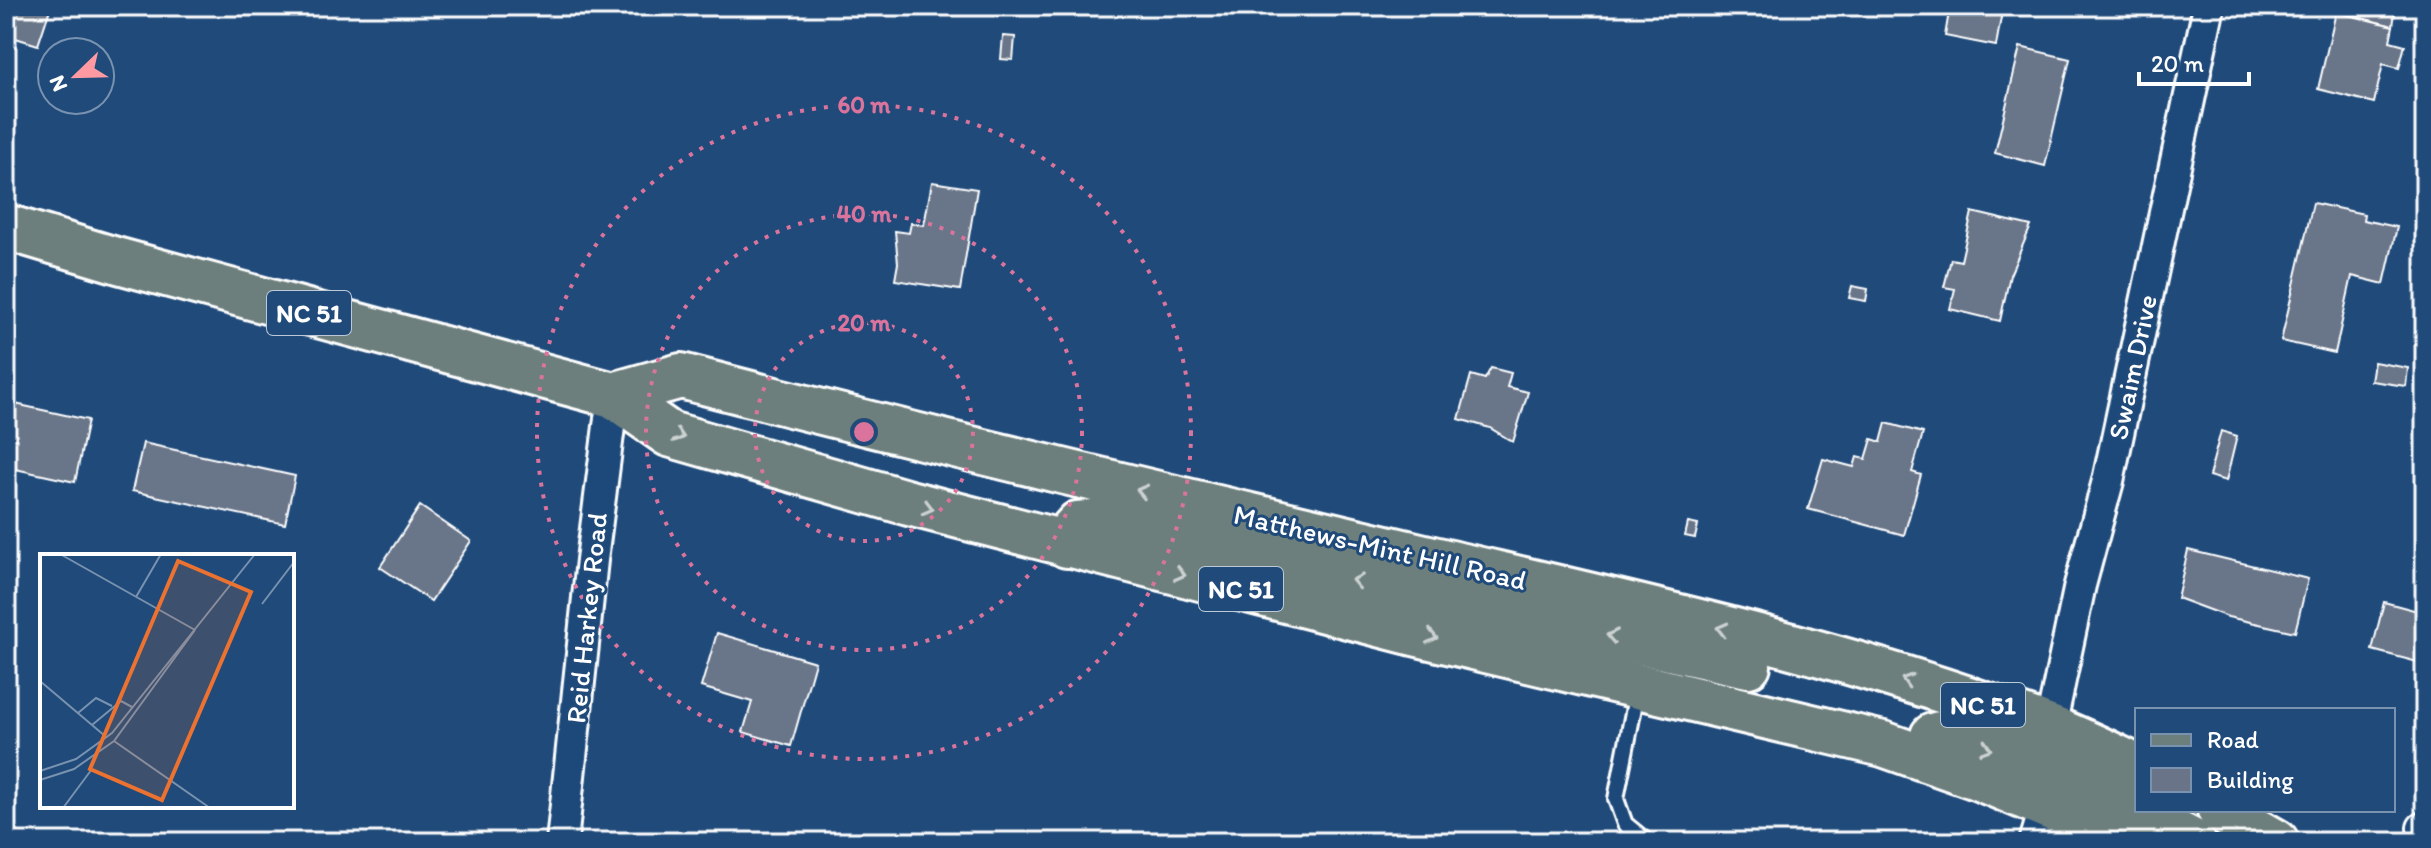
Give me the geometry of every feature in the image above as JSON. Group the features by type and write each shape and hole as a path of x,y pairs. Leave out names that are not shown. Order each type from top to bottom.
{"main road":[{"name":"NC 51","path":"6,227 119,261 613,395 669,434 1067,545 1883,744 1974,776 2041,824 2122,842"},
{"name":"Matthews-Mint Hill Road","path":"613,395 681,376 1072,474 1611,601 1825,655 2050,728 2135,766"},
{"path":"1067,545 1078,524 1091,521 1294,568 1761,667 1825,655"},
{"path":"1883,744 1940,734 1997,751 2095,792 2193,842"},
{"path":"2224,812 2276,842"}],"street":[{"name":"Swaim Drive","path":"2050,728 2080,585 2111,466 2209,6"},
{"name":"Reid Harkey Road","path":"562,842 613,395"}],"lane":[{"path":"1638,686 1616,799 1625,824 1647,842"}],"path":[{"path":"6,127 16,130"}],"building":[{"path":"6,6 51,6 41,36 36,36 36,44 6,35"},
{"path":"1950,6 2003,6 1996,46 1945,36"},
{"path":"2351,6 2396,6 2393,26 2349,15"},
{"path":"2336,12 2393,26 2390,41 2405,45 2399,68 2383,64 2374,103 2318,89"},
{"path":"1003,36 1015,37 1013,60 1001,59"},
{"path":"2020,47 2070,59 2045,166 1995,153"},
{"path":"932,182 977,189 960,290 895,280 898,263 895,231 909,233 911,223 924,225"},
{"path":"2313,203 2364,214 2363,220 2397,227 2384,284 2352,276 2335,353 2281,341"},
{"path":"1972,212 2031,226 2010,275 2000,321 1950,309 1955,289 1944,287 1951,259 1961,261"},
{"path":"1852,286 1868,289 1866,301 1849,298"},
{"path":"2374,362 2408,368 2406,386 2371,381"},
{"path":"1491,368 1511,373 1507,387 1528,392 1513,442 1490,428 1459,419 1471,375 1485,379"},
{"path":"6,402 88,420 75,482 6,467"},
{"path":"1886,423 1923,433 1912,472 1921,475 1904,535 1808,509 1823,459 1854,467 1857,457 1866,459 1872,439 1881,442"},
{"path":"2221,431 2237,436 2226,481 2209,476"},
{"path":"143,443 295,476 285,524 132,491"},
{"path":"420,506 471,541 431,601 380,567"},
{"path":"1688,523 1698,525 1695,538 1685,536"},
{"path":"2188,550 2308,579 2295,632 2228,617 2177,598"},
{"path":"2384,602 2425,613 2425,664 2372,650"},
{"path":"717,633 815,662 791,746 743,732 752,702 701,687"}]}
